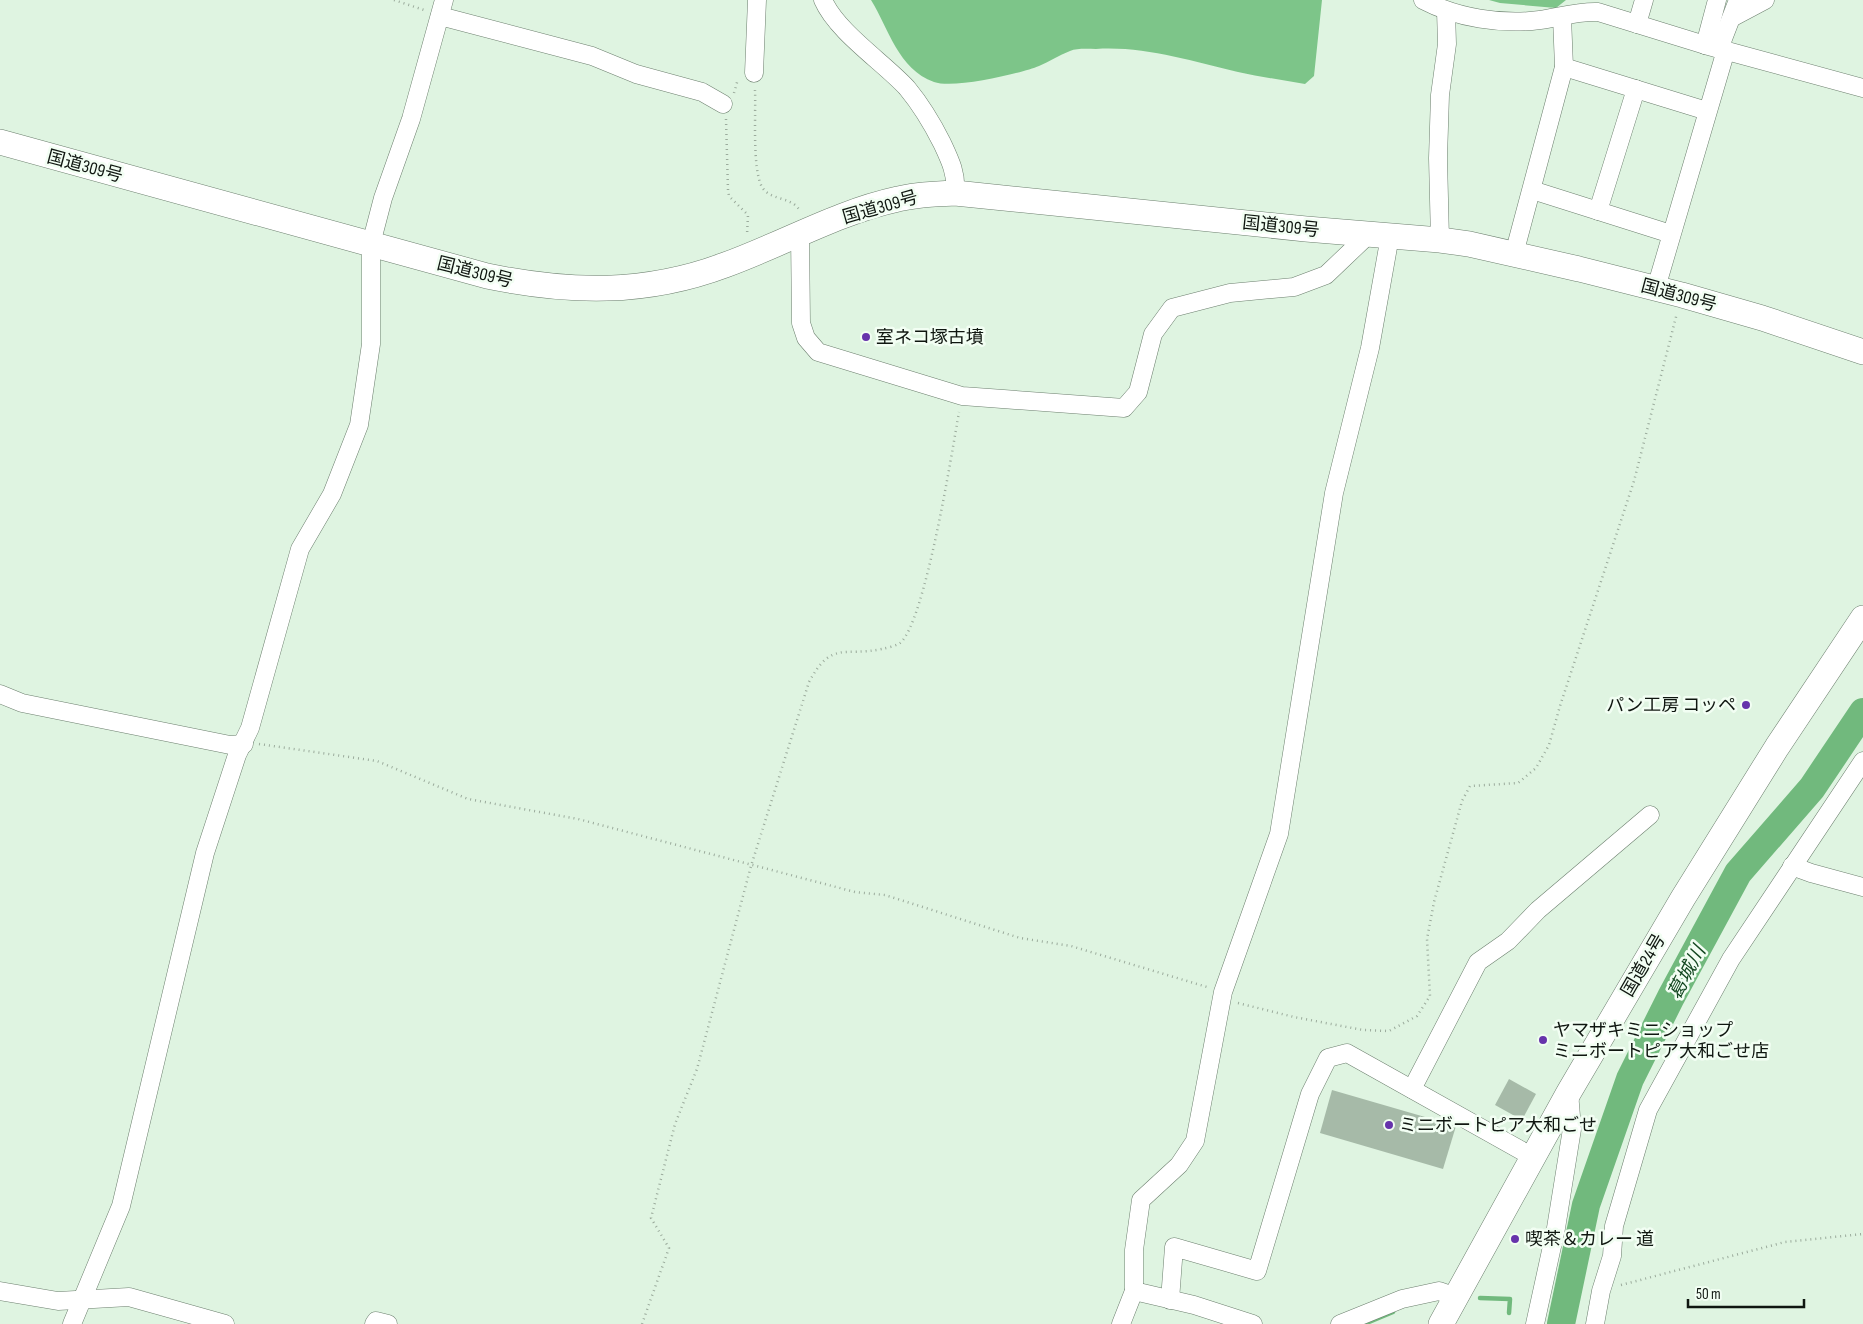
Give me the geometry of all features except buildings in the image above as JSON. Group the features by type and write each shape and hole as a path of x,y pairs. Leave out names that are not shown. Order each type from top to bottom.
{"highway":[{"name":"国道309号","path":"0,142 520,283 585,289 621,289 648,286 717,268 861,209 899,198 955,193 1379,236 1440,240 1514,254 1656,288 1762,318 1863,352"},
{"name":"国道24号","path":"1442,1324 1569,1092 1683,898 1777,747 1863,618"}],"street":[{"path":"754,73 757,0"},
{"path":"823,0 834,17 906,88 925,112 950,160 956,178 955,193"},
{"path":"1423,0 1446,11 1510,22 1562,17 1583,12 1598,12 1716,48 1863,88"},
{"path":"1636,24 1644,0"},
{"path":"1656,288 1707,111 1716,48 1717,0"},
{"path":"1716,48 1735,8 1765,0"},
{"path":"72,1324 121,1206 206,853 237,755 244,744 300,549 332,494 359,425 371,344 371,244 383,198 411,119 442,8 592,56 636,74 702,92 723,104"},
{"path":"1440,240 1438,158 1440,95 1447,44 1446,11"},
{"path":"1514,254 1564,66 1562,17"},
{"path":"1564,66 1707,111"},
{"path":"1598,211 1636,89"},
{"path":"1532,190 1671,234"},
{"path":"803,232 801,323 806,338 818,352 962,396 1124,408 1138,392 1153,334 1172,308 1230,293 1294,287 1326,275 1379,236"},
{"path":"1121,1324 1134,1291 1134,1250 1141,1200 1179,1165 1195,1141 1223,992 1279,834 1334,493 1368,357 1379,236"},
{"path":"0,694 22,703 230,745 244,744"},
{"path":"1595,1324 1601,1291 1612,1256 1614,1226 1648,1110 1731,959 1863,761"},
{"path":"1412,1089 1478,962 1508,942 1538,910 1650,815"},
{"path":"1792,866 1811,874 1863,887"},
{"path":"1170,1300 1174,1247 1257,1271 1310,1094 1328,1058 1347,1053 1533,1157"},
{"path":"1535,1324 1556,1228 1572,1129 1569,1092"},
{"path":"0,1291 58,1301 129,1297 225,1324"},
{"path":"1134,1291 1253,1324"},
{"path":"1340,1324 1402,1299 1438,1291 1456,1297"},
{"path":"374,1324 376,1321 388,1324"}],"path":[{"path":"394,0 442,8"},
{"path":"754,73 757,156 762,187 769,193 797,205 803,232"},
{"path":"723,104 727,125 729,196 748,215 746,257"},
{"path":"244,744 253,743 377,761 468,799 578,819 855,892 885,895 1020,938 1071,946 1223,992 1242,1005 1363,1030 1389,1031 1417,1016 1430,996 1426,939 1434,902 1462,801 1470,786 1518,783 1536,768 1549,745 1634,481 1682,295"},
{"path":"642,1324 669,1248 651,1218 660,1176 675,1124 697,1069 752,866 809,682 818,666 830,654 849,650 870,651 900,643 912,626 932,552 962,396"},
{"path":"1601,1291 1785,1242 1863,1234"}],"green space":[{"path":"871,0 1322,0 1314,76 1305,84 1246,74 1150,52 1083,49 1062,54 1030,69 986,80 943,84 922,76 903,58"},
{"path":"1489,0 1566,0 1556,8 1500,3"}],"waterway":[{"name":"葛城川","path":"1561,1324 1586,1205 1630,1079 1671,997 1738,873 1812,788 1863,712"},
{"path":"1480,1298 1510,1299 1509,1313"},
{"path":"1364,1324 1393,1312"}],"place":[{"name":"室ネコ塚古墳","path":"866,337"},
{"name":"パン工房 コッペ","path":"1746,705"},
{"name":"ヤマザキミニショップ ミニボートピア大和ごせ店","path":"1543,1040"},
{"name":"ミニボートピア大和ごせ","path":"1389,1125"},
{"name":"喫茶＆カレー 道","path":"1515,1239"}]}
